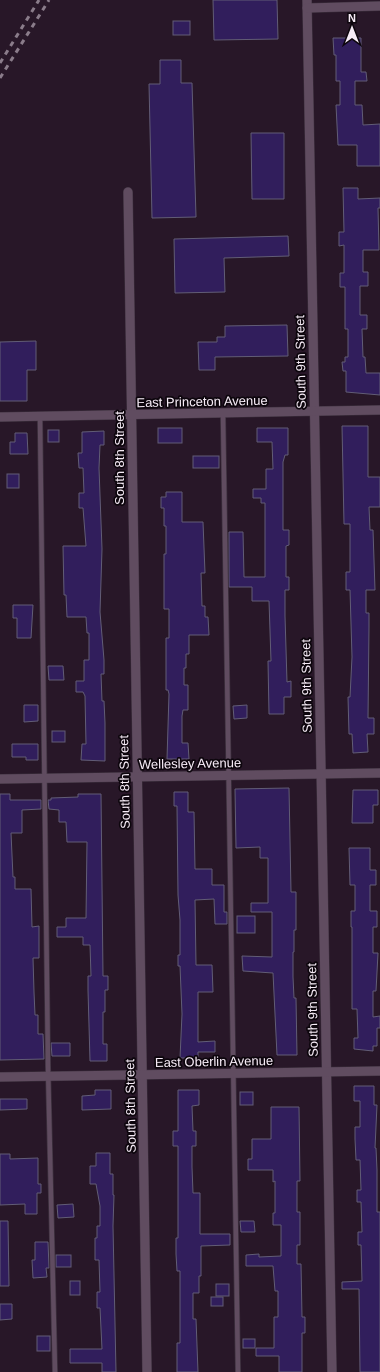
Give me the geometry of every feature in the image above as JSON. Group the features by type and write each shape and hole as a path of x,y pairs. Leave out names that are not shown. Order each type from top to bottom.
{"street":[{"path":"307,4 380,6"},
{"name":"South 9th Street","path":"307,4 332,1372"},
{"name":"South 8th Street","path":"128,192 147,1372"},
{"name":"East Princeton Avenue","path":"0,417 131,416 380,410"},
{"name":"Wellesley Avenue","path":"0,779 380,773"},
{"name":"East Oberlin Avenue","path":"0,1077 380,1071"}],"lane":[{"path":"223,414 230,776 238,1372"},
{"path":"40,417 49,1076 55,1372"}],"building":[{"path":"213,0 277,0 278,39 214,40"},
{"path":"173,21 190,21 190,35 173,35"},
{"path":"333,38 361,38 361,72 366,72 367,81 355,81 355,105 362,105 363,125 380,124 380,166 357,166 357,145 338,145 336,105 340,105 340,81 336,81 336,55 334,55"},
{"path":"160,60 181,60 181,83 192,83 196,217 152,218 149,84 160,84"},
{"path":"251,133 284,133 284,199 252,199"},
{"path":"343,188 358,188 358,199 380,198 380,208 378,208 379,250 363,250 363,272 368,272 368,286 360,286 360,315 367,315 367,329 362,329 363,357 365,357 366,373 380,373 380,395 346,392 346,371 343,371 342,362 345,362 345,357 348,357 348,329 345,329 345,287 340,287 340,273 344,273 344,245 339,246 339,232 344,232"},
{"path":"288,236 289,256 224,258 225,292 175,293 174,239"},
{"path":"287,325 288,356 215,357 215,370 199,370 198,342 217,342 217,337 225,337 225,326"},
{"path":"36,341 36,370 27,370 27,401 0,401 0,342"},
{"path":"342,426 368,426 368,477 380,477 380,507 369,507 370,530 373,530 375,590 366,590 366,613 369,613 368,718 374,718 374,734 367,734 368,752 353,753 352,734 349,734 348,697 350,697 352,657 350,590 346,590 346,572 350,572 350,524 344,524"},
{"path":"158,428 182,428 182,443 158,443"},
{"path":"257,428 288,428 288,455 285,455 283,462 283,530 289,530 289,545 286,546 286,577 289,577 289,590 285,590 285,616 287,682 291,681 291,697 284,697 284,714 269,714 268,661 271,661 269,601 252,601 252,587 229,587 229,532 243,532 244,577 265,577 265,503 261,503 261,498 253,498 253,489 266,489 266,469 273,469 272,442 257,442"},
{"path":"48,430 59,430 59,442 48,442"},
{"path":"104,431 104,445 100,445 99,468 102,549 100,612 104,660 104,674 101,674 102,701 104,701 105,761 81,760 82,744 86,744 85,696 83,692 76,692 76,681 84,681 84,660 89,660 89,633 87,633 86,617 67,617 66,595 64,595 63,546 86,546 83,508 79,508 79,493 84,493 83,468 79,468 78,453 82,453 82,432"},
{"path":"15,433 27,433 28,454 10,454 10,442 15,442"},
{"path":"193,456 219,456 219,468 193,468"},
{"path":"7,474 19,474 19,488 7,488"},
{"path":"166,492 182,492 182,522 203,522 205,573 201,573 202,606 205,606 205,617 208,617 209,635 189,635 189,654 186,654 186,668 184,668 184,685 188,685 188,710 183,710 182,743 188,743 189,759 167,759 169,694 168,690 166,690 166,638 169,638 169,609 164,609 164,554 166,554 166,526 164,526 164,508 161,508 161,497 166,497"},
{"path":"13,605 33,605 31,638 17,638 17,618 13,618"},
{"path":"48,666 63,666 64,680 49,680"},
{"path":"24,705 38,705 38,721 24,722"},
{"path":"247,705 247,718 234,719 233,706"},
{"path":"52,731 65,731 65,742 52,742"},
{"path":"12,744 38,744 38,760 26,760 26,757 12,757"},
{"path":"289,788 291,892 296,892 296,930 294,930 293,977 294,998 296,998 297,1055 277,1055 273,973 243,971 242,956 272,957 272,912 251,912 251,903 268,903 268,858 260,858 260,847 236,848 235,789"},
{"path":"353,790 378,790 378,805 373,805 373,823 352,823"},
{"path":"174,792 188,792 188,812 194,812 195,869 212,869 212,885 224,885 224,912 227,912 227,924 215,924 214,899 195,900 196,965 212,965 213,992 198,992 198,1042 215,1041 215,1052 198,1052 198,1058 180,1058 182,1014 180,966 178,966 178,955 180,955 180,920 178,895 177,806 174,806"},
{"path":"0,794 10,794 10,800 41,800 41,809 22,810 22,833 11,833 15,889 31,889 32,927 39,926 39,958 33,958 34,992 35,1015 38,1015 38,1034 43,1034 44,1059 0,1060"},
{"path":"78,794 101,794 103,976 108,976 108,990 105,990 105,1012 103,1012 103,1044 107,1044 107,1061 90,1061 88,976 91,976 90,945 83,945 83,937 57,937 57,927 66,927 66,918 86,918 87,842 67,842 66,822 59,822 59,810 49,809 48,800 51,800 51,798 78,797"},
{"path":"349,848 370,848 370,870 376,870 376,885 370,885 370,911 377,911 377,927 373,927 373,953 378,953 376,991 373,991 373,1017 380,1016 380,1028 377,1028 377,1046 373,1046 373,1051 354,1049 354,1038 358,1038 357,1009 352,1009 351,911 355,911 355,885 350,885"},
{"path":"237,916 255,916 255,933 237,933"},
{"path":"51,1043 70,1043 70,1056 52,1056"},
{"path":"354,1086 374,1086 374,1105 377,1105 375,1148 377,1170 377,1212 380,1212 380,1372 360,1372 359,1289 342,1289 342,1282 362,1281 361,1245 358,1245 358,1232 362,1232 361,1202 357,1202 357,1190 361,1190 360,1160 356,1160 355,1139 355,1127 360,1127 360,1101 354,1101"},
{"path":"95,1090 111,1090 111,1109 82,1110 82,1096 95,1095"},
{"path":"178,1090 199,1090 199,1105 192,1106 193,1131 196,1131 196,1146 192,1146 192,1167 193,1193 200,1193 200,1234 230,1234 230,1245 201,1246 201,1276 199,1276 199,1293 193,1293 193,1319 196,1319 198,1372 177,1372 177,1343 180,1343 180,1271 177,1271 176,1254 176,1238 178,1238 178,1146 173,1146 173,1131 178,1131"},
{"path":"240,1092 253,1092 253,1105 240,1105"},
{"path":"0,1099 27,1099 27,1109 0,1110"},
{"path":"271,1107 299,1107 300,1181 297,1181 297,1212 300,1212 300,1245 297,1245 297,1264 301,1264 302,1317 305,1317 305,1333 302,1333 302,1372 279,1372 279,1356 256,1356 256,1348 274,1348 274,1317 278,1317 278,1291 275,1291 273,1266 246,1266 246,1255 259,1254 259,1257 281,1256 281,1225 273,1225 273,1213 275,1213 275,1181 273,1182 273,1170 248,1170 248,1159 252,1159 252,1139 271,1139"},
{"path":"96,1153 110,1153 110,1174 113,1174 116,1372 102,1372 102,1363 70,1363 70,1349 102,1349 100,1308 97,1308 97,1292 100,1292 99,1260 95,1260 95,1238 97,1238 97,1226 100,1226 100,1206 96,1184 90,1184 90,1166 96,1166"},
{"path":"0,1154 10,1154 10,1159 38,1158 38,1184 41,1184 41,1193 37,1193 37,1214 25,1214 25,1204 0,1205"},
{"path":"73,1204 74,1217 58,1218 57,1205"},
{"path":"0,1221 8,1221 9,1286 0,1286"},
{"path":"240,1221 254,1221 255,1232 241,1232"},
{"path":"35,1242 48,1242 49,1268 46,1268 47,1277 33,1278 32,1260 35,1260"},
{"path":"56,1255 71,1255 71,1267 56,1267"},
{"path":"70,1281 80,1281 80,1295 70,1295"},
{"path":"216,1284 229,1284 229,1296 216,1296"},
{"path":"211,1297 223,1297 223,1306 211,1306"},
{"path":"0,1304 12,1304 12,1319 0,1320"},
{"path":"37,1336 50,1336 50,1351 37,1351"},
{"path":"243,1339 255,1339 255,1348 243,1348"}],"railway":[{"path":"0,63 39,0"},
{"path":"0,78 49,0"}]}
